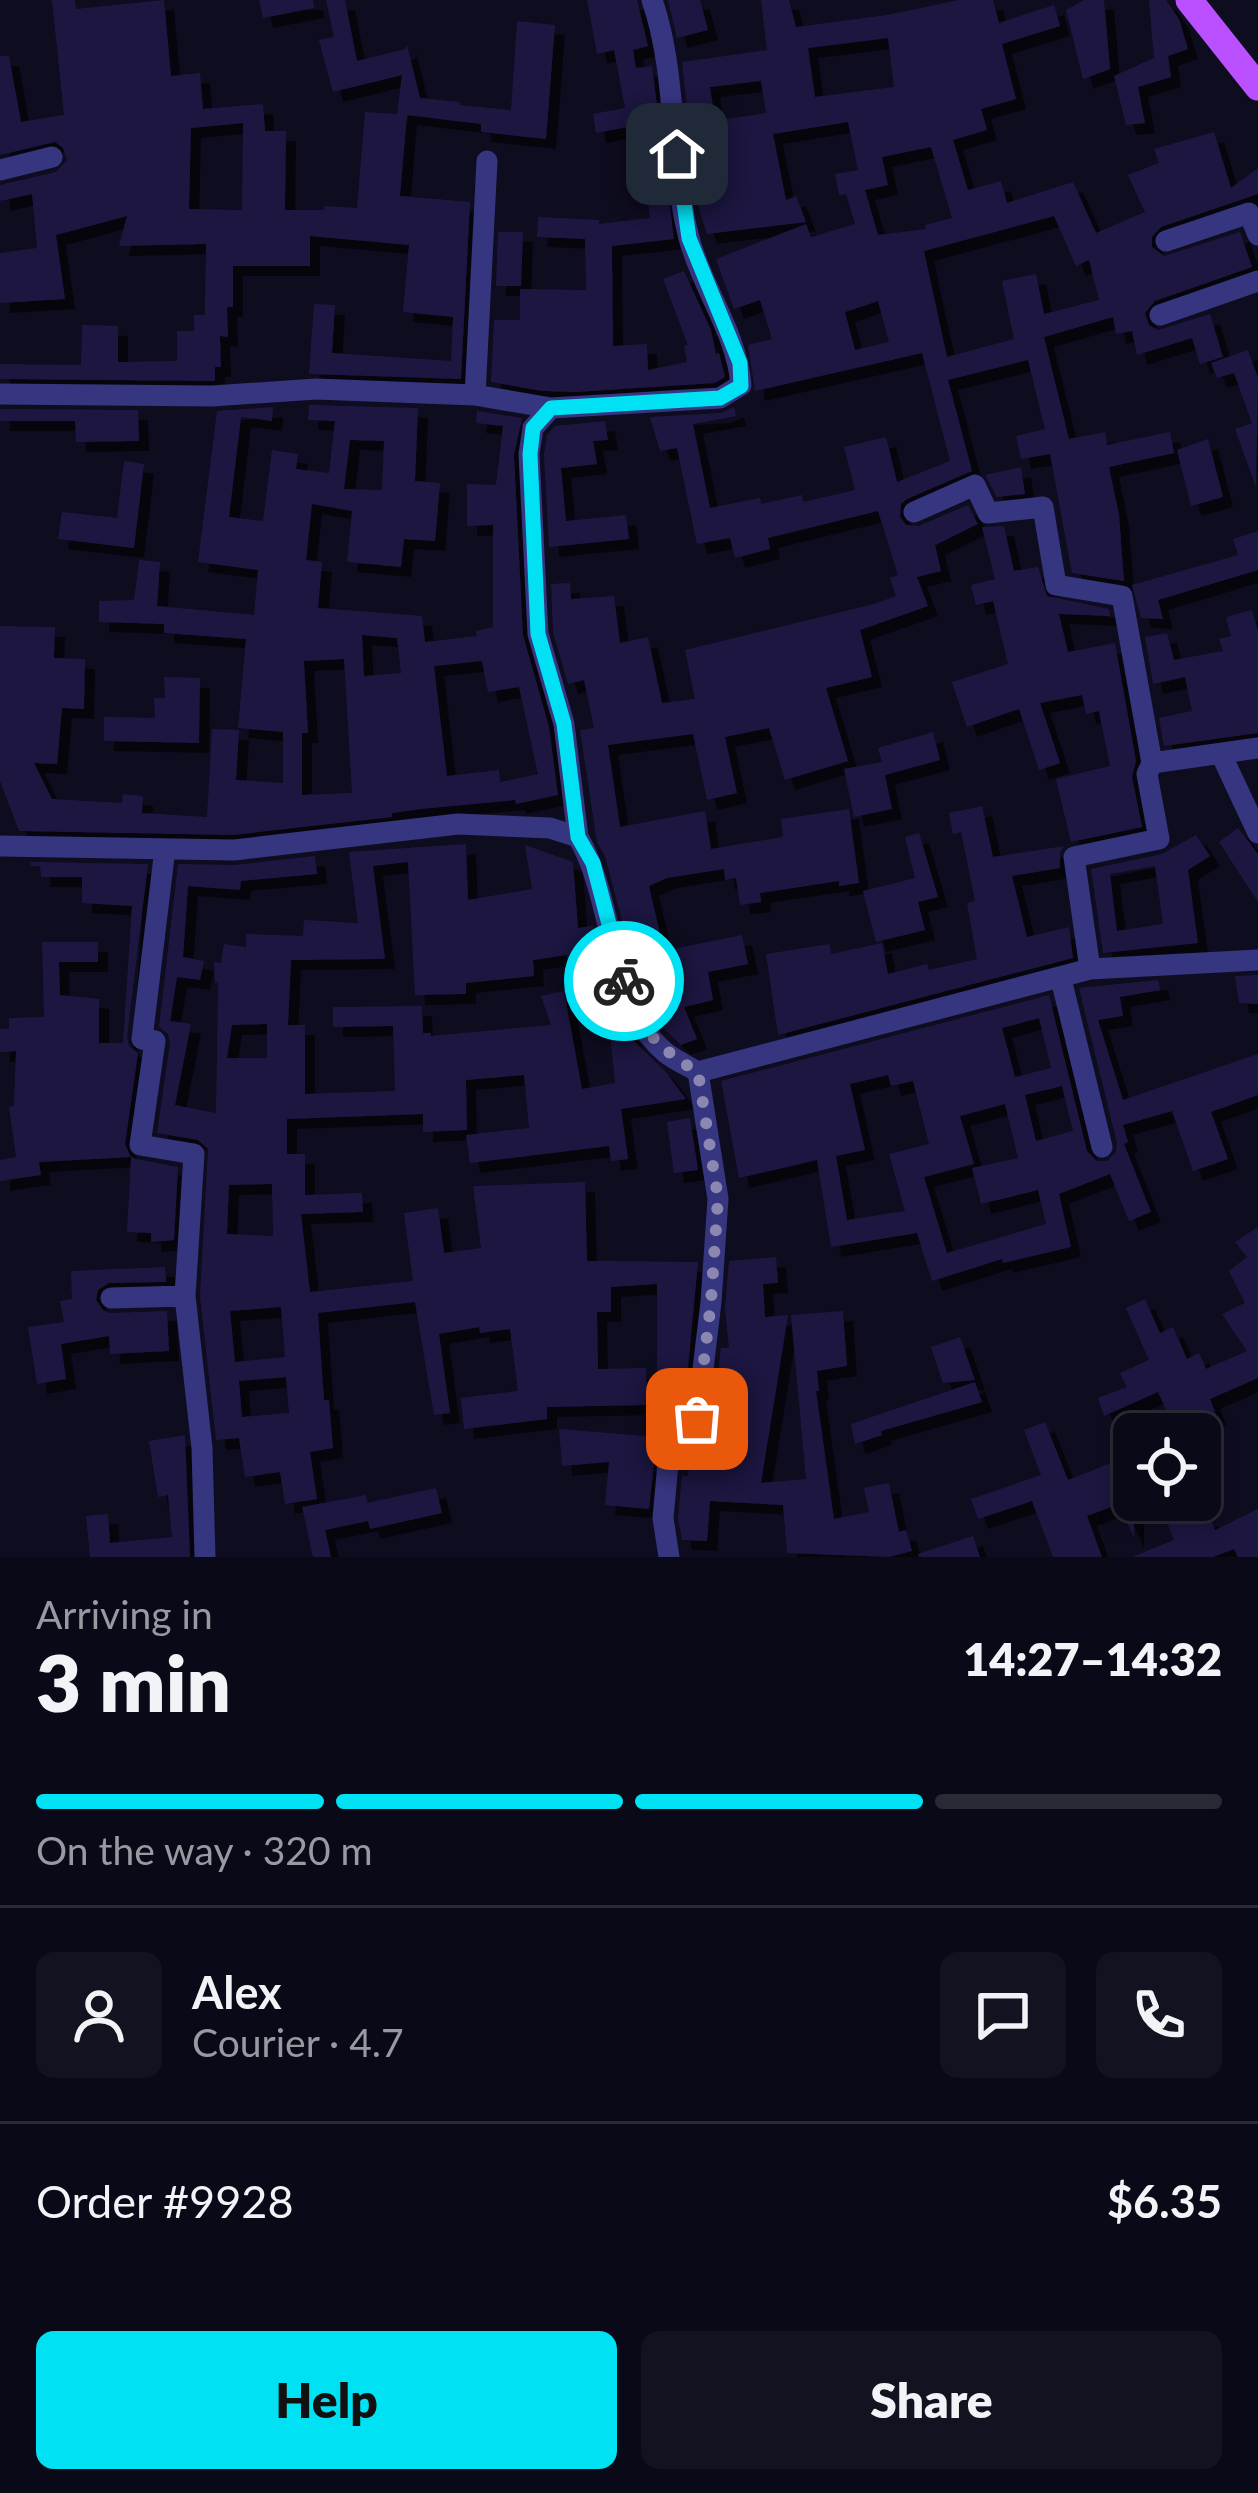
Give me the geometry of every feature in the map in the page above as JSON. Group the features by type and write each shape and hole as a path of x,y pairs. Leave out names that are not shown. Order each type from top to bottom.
{"main road":[{"path":"1189,0 1258,87"}],"street":[{"path":"0,394 212,396 316,389 475,395 551,408 720,398 741,386 740,363 689,238 652,0"},
{"path":"0,170 52,157"},
{"path":"475,395 488,161"},
{"path":"1166,242 1253,210 1258,235"},
{"path":"1160,315 1258,281"},
{"path":"551,408 533,428 530,454 538,634 564,724 578,837 593,863 630,1005 664,1052 698,1072 1090,970 1258,960"},
{"path":"914,512 975,485 988,513 1043,507 1056,585 1122,596 1152,764 1148,774 1160,839 1074,856 1090,970"},
{"path":"1152,764 1258,748"},
{"path":"1221,754 1258,833"},
{"path":"0,846 234,850 458,824 550,828 578,837"},
{"path":"165,849 142,1039 154,1041 140,1145 194,1154 185,1296 202,1448 205,1557"},
{"path":"1061,979 1102,1148"},
{"path":"669,1557 663,1518 668,1463 697,1419 718,1198 698,1072"},
{"path":"111,1298 185,1296"}],"building":[{"path":"52,0 75,0 76,9 164,0 171,76 200,73 203,109 263,104 265,131 286,131 285,210 357,208 365,112 397,114 402,75 333,92 319,40 334,37 326,0 345,0 357,61 407,45 420,98 459,105 511,110 517,21 555,25 546,139 481,132 481,124 407,115 400,196 470,202 461,379 309,374 314,304 335,305 332,353 451,361 453,317 403,312 409,245 310,236 310,266 233,266 233,307 227,307 228,337 220,336 221,367 215,367 215,381 0,379 0,364 81,365 82,325 118,326 118,362 177,361 177,331 194,331 194,315 205,315 206,244 119,246 127,216 56,235 65,299 0,303 0,253 37,248 32,194 0,201 0,185 56,172 67,160 55,142 0,155 0,56 9,56 21,122 64,115","holes":["243,123 242,210 189,209 191,128"]},
{"path":"259,0 313,0 314,8 263,18"},
{"path":"587,0 637,0 648,46 633,50 636,68 652,66 674,239 612,246 613,346 647,344 648,370 687,362 684,346 688,345 663,279 684,271 719,353 725,377 715,383 576,392 491,382 494,320 520,320 520,289 586,290 585,239 537,237 538,217 599,220 599,224 650,218 638,125 596,133 593,114 625,108 614,50 597,54"},
{"path":"668,0 700,0 708,30 677,38"},
{"path":"761,0 789,0 796,27 959,0 993,0 999,23 1054,5 1060,26 1002,44 1016,99 981,109 987,130 953,140 968,190 1001,181 1007,203 1073,182 1096,233 1145,212 1128,175 1159,163 1154,149 1214,132 1231,188 1258,168 1258,194 1161,227 1152,237 1152,247 1164,256 1240,232 1252,267 1155,301 1145,313 1149,325 1158,330 1210,314 1223,357 1200,364 1192,338 1137,355 1132,331 1116,334 1113,317 1044,337 1069,439 1105,432 1107,445 1170,432 1174,453 1109,467 1119,515 1124,581 1072,573 1050,454 1021,459 1016,436 1045,429 1028,360 948,380 972,471 907,499 901,504 900,517 906,525 919,526 968,505 978,524 935,545 941,571 917,577 928,606 860,630 872,677 826,688 848,761 785,780 769,728 725,737 737,793 707,800 693,734 608,745 620,827 705,811 711,849 783,837 781,819 849,809 859,883 839,886 839,881 760,893 761,902 740,905 736,878 725,880 724,869 667,878 649,886 664,951 742,935 748,964 708,972 713,1000 684,1007 697,1039 681,1045 662,1027 630,951 605,856 597,842 580,730 594,728 584,680 568,684 553,632 551,584 570,583 571,599 614,596 620,643 648,637 662,703 695,699 685,650 874,604 896,596 890,578 898,575 878,511 768,538 770,549 735,558 730,538 697,544 677,448 660,451 650,417 721,413 734,407 736,416 693,424 710,508 802,495 803,502 855,490 844,447 886,437 897,482 950,461 922,353 755,391 748,345 772,339 760,300 734,309 716,259 806,224 811,237 855,224 846,194 839,195 835,174 858,170 848,122 773,134 786,200 796,196 806,222 707,234 698,206 682,62 767,50","holes":["888,38 894,87 815,97 808,48","761,81 766,113 715,121 710,87","931,147 952,218 925,225 926,229 878,235 865,190 888,185 882,157","1054,216 1076,266 1089,260 1099,300 1044,314 1036,274 1002,281 1014,339 947,357 924,251","878,301 889,342 855,350 845,312"]},
{"path":"1084,0 1104,0 1110,69 1083,79 1066,10"},
{"path":"1149,0 1166,0 1179,19 1188,49 1168,56 1171,77 1138,87 1145,123 1126,125 1114,76 1154,58"},
{"path":"498,232 523,232 521,286 496,286"},
{"path":"1248,350 1258,378 1256,487 1235,429 1252,423 1234,373 1217,378 1211,363"},
{"path":"309,405 418,408 415,481 440,483 435,541 404,539 401,567 347,562 352,511 312,504 306,560 322,562 318,608 422,616 425,642 477,636 476,631 493,627 493,525 467,526 467,484 496,485 503,426 476,423 477,411 522,418 514,455 523,635 549,727 558,795 516,804 515,800 421,809 392,813 392,817 233,835 19,831 0,781 0,626 55,627 54,658 85,659 84,709 62,708 57,764 34,763 52,799 122,803 123,794 143,796 142,813 207,817 212,729 239,730 236,780 283,783 283,732 238,728 246,639 164,633 164,624 99,622 99,601 134,600 139,560 160,562 157,606 254,615 258,570 198,562 217,411 273,407 272,421 241,417 229,517 263,521 272,450 298,454 296,469 329,473 335,421 308,420","holes":["350,440 384,441 382,490 344,489","362,635 397,638 401,673 364,676","344,659 352,793 302,795 302,733 308,733 304,661","482,661 488,692 519,687 538,774 500,782 499,770 447,776 434,666"]},
{"path":"0,409 138,410 139,441 76,442 75,421 0,421"},
{"path":"605,421 608,440 593,441 597,464 561,468 566,521 626,515 629,539 549,547 547,435 555,426"},
{"path":"1208,439 1223,497 1191,506 1177,450"},
{"path":"124,461 144,464 134,548 58,539 62,512 117,518"},
{"path":"1021,467 1025,494 997,497 985,475"},
{"path":"1004,526 1014,571 1038,567 1047,596 1109,609 1110,616 1059,614 1068,652 1115,643 1136,761 1132,777 1142,827 1071,842 1056,779 1110,766 1099,711 1086,714 1082,695 1040,703 1060,763 1039,770 1019,709 967,727 952,682 1008,664 993,601 976,605 971,585 995,579 982,527"},
{"path":"1258,531 1258,570 1158,600 1163,619 1141,618 1132,585 1238,555 1233,539"},
{"path":"1252,610 1258,631 1258,733 1164,746 1159,718 1192,711 1185,677 1153,684 1145,637 1167,633 1174,660 1223,651 1219,639 1231,636 1226,617"},
{"path":"164,677 200,678 199,743 104,741 104,717 155,718 154,698 165,698"},
{"path":"933,732 940,760 885,775 892,809 854,817 844,769 882,762 878,748"},
{"path":"982,806 993,857 1064,846 1060,868 1012,876 1027,937 1069,927 1073,958 778,1035 766,954 830,944 831,954 882,943 888,974 977,959 967,903 975,901 961,832 953,834 949,813"},
{"path":"1238,828 1258,854 1258,902 1219,842"},
{"path":"919,833 938,897 918,902 925,930 876,942 863,891 915,878 905,837"},
{"path":"1196,835 1210,856 1188,870 1198,943 1103,953 1091,869 1162,854","holes":["1155,866 1163,924 1117,931 1110,874"]},
{"path":"466,844 468,900 532,889 525,845 573,862 578,928 593,926 601,983 634,1041 686,1099 621,1109 628,1159 611,1161 609,1146 470,1163 466,1135 529,1128 524,1075 466,1080 467,1130 423,1132 423,1114 287,1119 287,1154 305,1154 305,1195 362,1193 363,1212 301,1214 310,1292 413,1281 404,1213 438,1208 444,1253 481,1248 473,1186 585,1182 587,1261 698,1262 687,1378 657,1377 657,1284 611,1287 611,1312 597,1312 598,1369 646,1368 647,1405 547,1407 547,1419 464,1429 461,1398 518,1391 510,1329 480,1333 479,1327 439,1334 450,1413 434,1415 415,1302 318,1313 324,1400 329,1400 333,1448 310,1452 317,1499 285,1504 280,1472 245,1477 239,1438 216,1440 200,1296 208,1149 198,1140 157,1133 170,1043 159,1027 178,864 235,865 315,856 317,874 241,881 240,890 188,886 183,957 204,961 200,980 177,977 170,1021 191,1024 175,1105 216,1113 218,983 214,962 221,963 224,944 246,947 246,934 303,936 304,920 358,923 349,852","holes":["408,862 415,995 466,994 466,983 534,976 533,960 567,955 571,984 610,1031 615,1083 582,1089 564,991 541,996 551,1025 431,1036 423,1033 422,1006 333,1007 333,1027 393,1026 395,1091 305,1094 305,1025 288,1025 291,960 385,959 373,866","267,1024 267,1058 227,1058 232,1025","272,1184 273,1236 227,1234 229,1185","281,1307 285,1357 235,1362 230,1311","286,1377 289,1413 242,1417 239,1381"]},
{"path":"30,862 148,864 127,1037 138,1053 125,1144 136,1159 178,1167 174,1240 151,1242 151,1233 127,1232 131,1157 39,1162 41,1175 0,1181 0,1160 16,1157 9,1107 14,1106 16,1051 0,1052 0,1029 9,1029 9,1018 44,1017 42,942 98,942 98,962 59,962 60,995 99,999 99,1043 123,1043 132,906 82,903 82,877 41,877 40,866"},
{"path":"1258,975 1258,1004 1239,1003 1235,976"},
{"path":"1158,980 1160,990 1120,997 1123,1016 1098,1020 1123,1100 1258,1054 1258,1095 1211,1112 1228,1159 1193,1171 1172,1111 1123,1125 1128,1142 1124,1144 1151,1212 1129,1221 1110,1174 1059,1194 1071,1247 1003,1263 1002,1259 932,1281 917,1233 831,1247 817,1160 739,1178 721,1081 1049,995 1087,1151 1097,1161 1107,1161 1117,1143 1079,988","holes":["1039,1018 1051,1068 1015,1077 1002,1028","888,1075 891,1086 913,1081 929,1144 889,1154 905,1211 847,1220 836,1156 865,1150 850,1084","1062,1086 1073,1131 1036,1141 1025,1095","1005,1104 1018,1158 972,1168 981,1204 1038,1190 1046,1224 947,1253 924,1177 974,1164 960,1116"]},
{"path":"690,1118 698,1170 674,1173 667,1122"},
{"path":"1258,1227 1258,1378 1210,1399 1215,1413 1168,1413 1158,1392 1104,1416 1098,1398 1127,1387 1120,1373 1149,1360 1126,1308 1145,1299 1160,1333 1173,1327 1187,1359 1199,1353 1206,1369 1247,1351 1222,1314 1245,1303 1229,1271 1247,1257 1235,1242"},
{"path":"776,1257 778,1283 763,1284 765,1317 788,1315 761,1483 806,1479 791,1315 843,1311 847,1366 817,1371 816,1391 834,1519 869,1512 864,1488 889,1483 899,1532 906,1530 912,1551 889,1557 787,1553 783,1505 710,1501 707,1541 682,1540 678,1518 682,1476 688,1476 691,1455 712,1422 721,1348 729,1348 725,1308 729,1261"},
{"path":"165,1267 166,1282 109,1283 98,1290 96,1300 110,1313 167,1311 169,1351 110,1354 109,1336 61,1344 66,1379 37,1384 28,1327 64,1322 60,1301 72,1299 71,1271"},
{"path":"960,1337 975,1380 943,1383 931,1347"},
{"path":"975,1382 982,1402 881,1431 882,1435 855,1444 851,1424"},
{"path":"1045,1422 1068,1480 1113,1462 1113,1506 1087,1516 1102,1557 1053,1557 1032,1501 978,1519 971,1499 1041,1475 1024,1430"},
{"path":"559,1429 657,1437 649,1509 605,1505 609,1462 562,1466"},
{"path":"185,1435 190,1557 90,1557 86,1516 108,1514 110,1543 172,1537 168,1495 158,1497 149,1441"},
{"path":"436,1488 442,1513 370,1529 368,1521 325,1530 331,1557 313,1557 302,1507 366,1495 367,1503"},
{"path":"1258,1509 1258,1557 1238,1557 1234,1549 1213,1557 1132,1557 1174,1540 1166,1521 1211,1521 1215,1530"},
{"path":"973,1536 980,1557 919,1557 918,1554"}],"way so far":[{"path":"624,981 630,1005 664,1052 698,1072 718,1198 697,1419"}],"route":[{"path":"624,981 593,863 578,837 564,724 538,634 530,454 533,428 551,408 720,398 741,386 740,363 689,238 677,154"}]}
